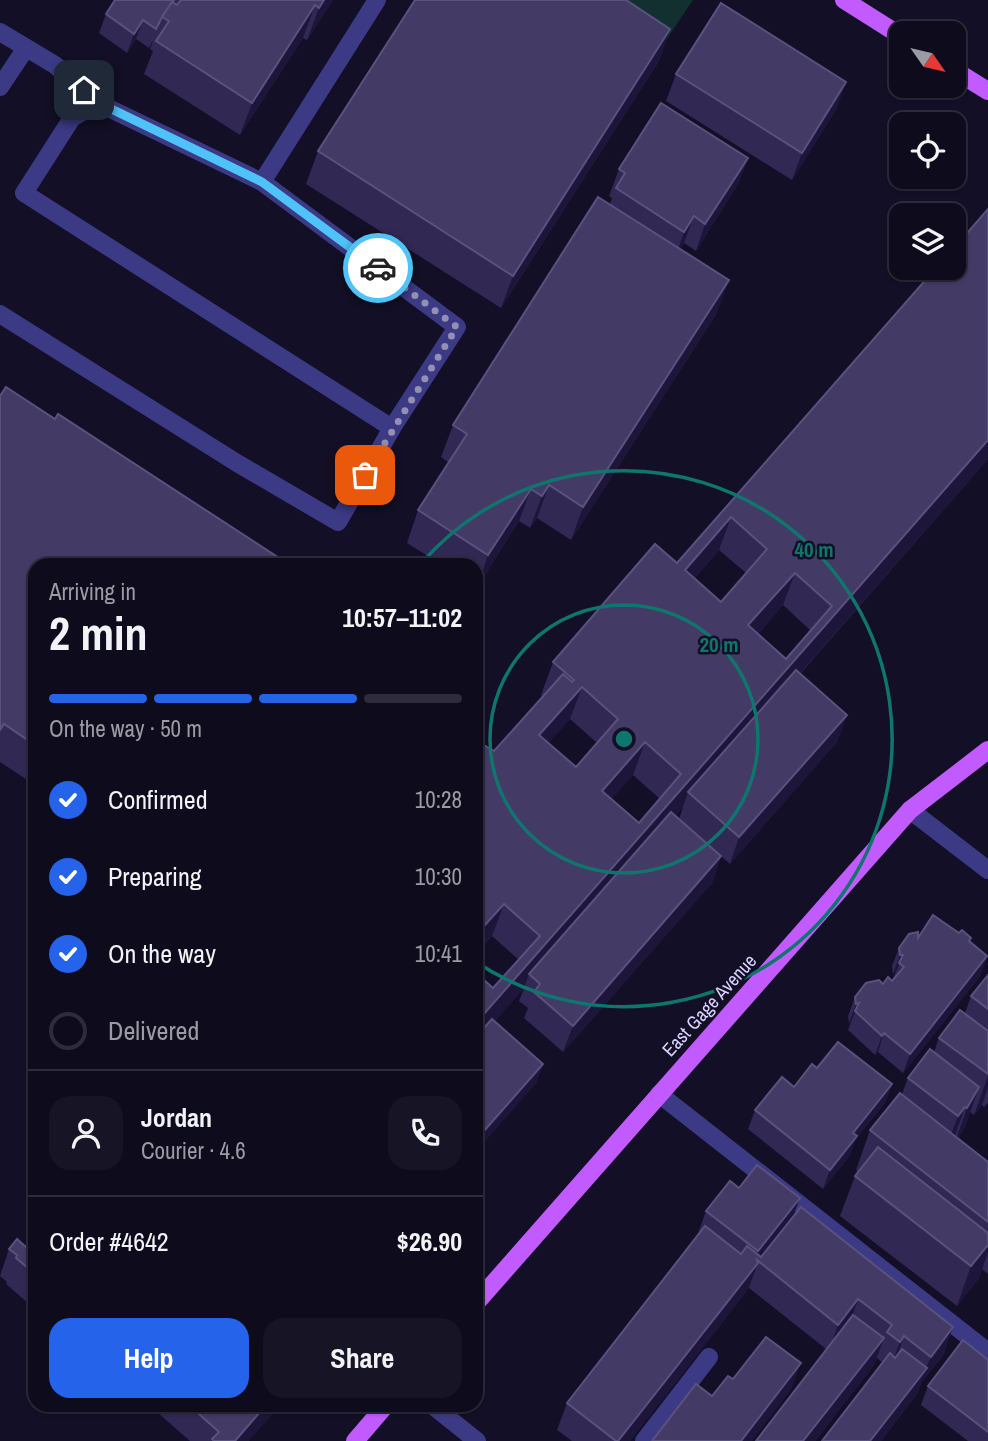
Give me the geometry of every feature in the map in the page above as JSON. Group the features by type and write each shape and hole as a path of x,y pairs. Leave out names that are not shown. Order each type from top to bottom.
{"main road":[{"path":"844,0 889,28"},
{"path":"966,77 988,91"},
{"name":"East Gage Avenue","path":"483,1295 910,810 988,750"},
{"path":"355,1441 380,1412"}],"street":[{"path":"262,182 377,0"},
{"path":"0,32 55,65 99,103 262,182 457,327 338,522 237,463 0,314"},
{"path":"0,87 26,48"},
{"path":"99,103 72,118 24,193 393,428"},
{"path":"910,810 988,870"},
{"path":"659,1094 988,1352"},
{"path":"644,1441 709,1357"},
{"path":"441,1412 477,1441"}],"green space":[{"path":"563,0 693,0 654,58"}],"building":[{"path":"115,0 174,0 156,29 143,20 134,34 106,14"},
{"path":"181,0 324,0 319,8 315,5 252,103 156,41 169,21 162,17 172,2 177,5"},
{"path":"415,0 626,0 670,29 513,276 318,151"},
{"path":"721,3 846,82 802,153 676,74"},
{"path":"661,103 748,158 705,224 694,216 684,232 616,188 625,173 619,169"},
{"path":"598,197 729,280 583,507 549,485 542,496 531,489 488,555 418,510 467,434 453,425"},
{"path":"988,209 988,440 483,1015 483,979 493,988 540,936 504,904 483,927 483,745 494,751 563,674 572,682 574,680 553,662 655,544 677,563 925,280 966,280 966,234","holes":["731,517 767,549 721,602 685,570","795,573 832,606 786,659 748,625","582,687 618,719 576,767 539,735","645,742 681,774 639,823 602,791"]},
{"path":"6,387 55,419 58,414 279,558 28,558 28,740 4,724 0,730 0,396"},
{"path":"796,670 847,715 739,837 688,792"},
{"path":"671,812 721,856 573,1026 534,992 540,984 529,974"},
{"path":"933,915 959,933 962,930 971,938 969,941 987,956 910,1054 884,1033 882,1036 855,1011 859,1003 856,1004 855,997 866,983 879,980 883,984 888,977 892,981 904,967 899,963 903,955 900,955 899,948 909,934 918,932 918,938"},
{"path":"988,975 988,1009 971,996"},
{"path":"960,1010 988,1031 988,1074 939,1038"},
{"path":"492,1019 543,1064 483,1132 483,1029"},
{"path":"838,1042 892,1084 853,1133 857,1136 830,1170 755,1110 782,1077 794,1087 812,1064 817,1068"},
{"path":"930,1049 979,1087 967,1108 958,1116 908,1078"},
{"path":"900,1093 988,1162 988,1222 870,1130"},
{"path":"878,1147 988,1233 988,1245 971,1266 855,1176"},
{"path":"757,1165 800,1198 758,1251 706,1211 730,1181 739,1188"},
{"path":"801,1207 953,1327 931,1357 904,1336 900,1342 887,1332 892,1325 858,1299 838,1325 757,1260 758,1263 618,1441 567,1403 705,1226 741,1254 747,1246 761,1257"},
{"path":"17,1239 26,1247 28,1245 28,1268 9,1249"},
{"path":"853,1315 884,1338 803,1441 756,1441"},
{"path":"766,1337 801,1363 741,1441 652,1441 696,1384 712,1396 728,1376 733,1379"},
{"path":"963,1340 988,1360 988,1432 928,1386"},
{"path":"902,1349 927,1368 870,1441 822,1441 890,1353 895,1358"},
{"path":"197,1412 260,1412 235,1441 214,1441 212,1439 219,1432"}],"way so far":[{"path":"365,475 457,327 378,268"}],"route":[{"path":"84,90 99,103 262,182 378,268"}]}
